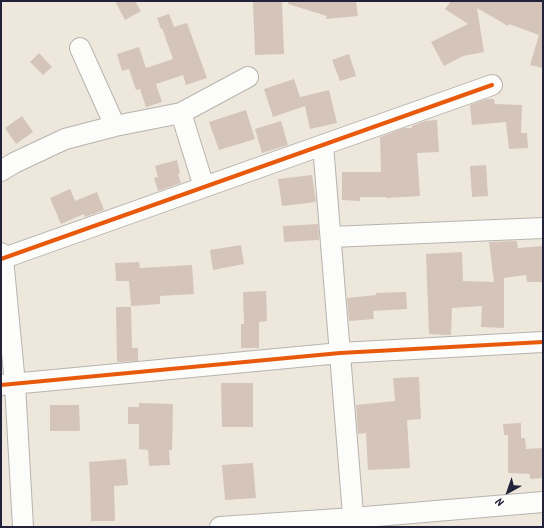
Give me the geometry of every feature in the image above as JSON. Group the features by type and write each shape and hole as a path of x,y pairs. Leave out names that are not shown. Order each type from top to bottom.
{"street":[{"path":"80,48 115,126"},
{"path":"1,171 14,162 65,139 115,126 181,113 248,77"},
{"path":"23,527 8,384 2,257 492,85"},
{"path":"181,113 204,187"},
{"path":"323,145 354,522"},
{"path":"331,238 543,228"},
{"path":"8,384 340,353 543,342"},
{"path":"220,527 354,522 543,502"}],"building":[{"path":"115,1 135,1 141,11 125,20"},
{"path":"253,1 282,1 284,54 255,55"},
{"path":"289,1 356,1 358,16 326,19 327,16 288,4"},
{"path":"451,1 543,1 543,68 530,65 539,35 509,24 508,26 477,8 484,52 463,56 444,66 431,42 468,24 445,9"},
{"path":"169,14 174,27 187,23 207,78 186,85 183,75 156,84 162,102 146,107 140,89 136,90 129,69 122,71 117,54 139,47 146,68 173,59 157,18"},
{"path":"39,53 52,67 43,75 30,62"},
{"path":"349,54 356,76 340,81 332,60"},
{"path":"294,79 300,97 329,90 337,123 310,129 305,106 273,117 264,89"},
{"path":"486,99 494,99 495,104 522,105 521,133 527,133 528,148 509,149 506,122 472,125 470,105"},
{"path":"246,110 255,139 219,150 209,122"},
{"path":"22,116 33,132 16,144 5,128"},
{"path":"437,120 439,152 417,153 420,196 386,198 360,197 360,201 342,200 342,172 381,172 380,137 404,128 412,128 412,126 425,121"},
{"path":"281,121 288,145 262,153 255,129"},
{"path":"177,160 180,173 178,174 181,183 158,191 154,178 158,177 155,166"},
{"path":"486,165 488,196 472,197 470,166"},
{"path":"312,175 316,202 282,206 278,179"},
{"path":"70,189 75,201 97,192 104,210 85,217 84,214 61,224 50,198"},
{"path":"318,224 319,240 284,242 283,226"},
{"path":"517,241 518,248 543,246 543,282 527,282 526,275 504,278 504,328 481,327 482,306 452,308 451,335 429,334 426,254 462,252 463,281 494,282 489,242"},
{"path":"241,245 244,264 213,270 210,250"},
{"path":"139,262 140,268 192,265 194,294 160,296 160,304 131,306 129,281 116,281 115,263"},
{"path":"266,291 267,321 259,322 259,348 241,348 241,324 244,324 243,292"},
{"path":"406,292 407,309 373,311 374,319 349,321 347,298 376,295 376,293"},
{"path":"116,307 131,307 132,348 138,348 138,361 117,362"},
{"path":"419,377 421,419 407,420 410,468 368,470 366,433 358,434 356,405 395,401 393,378"},
{"path":"221,383 253,383 253,427 222,427"},
{"path":"139,403 173,404 172,450 169,450 170,465 149,466 148,450 139,449 139,424 128,424 128,407 139,407"},
{"path":"50,405 79,405 80,431 50,431"},
{"path":"521,423 521,438 525,438 526,449 543,448 543,478 530,479 530,474 508,473 508,435 504,435 503,424"},
{"path":"126,459 128,485 114,486 115,521 91,521 89,462"},
{"path":"253,463 256,498 225,500 222,465"}],"cycle path":[{"path":"1,259 492,85"},
{"path":"1,385 340,353 543,342"}]}
